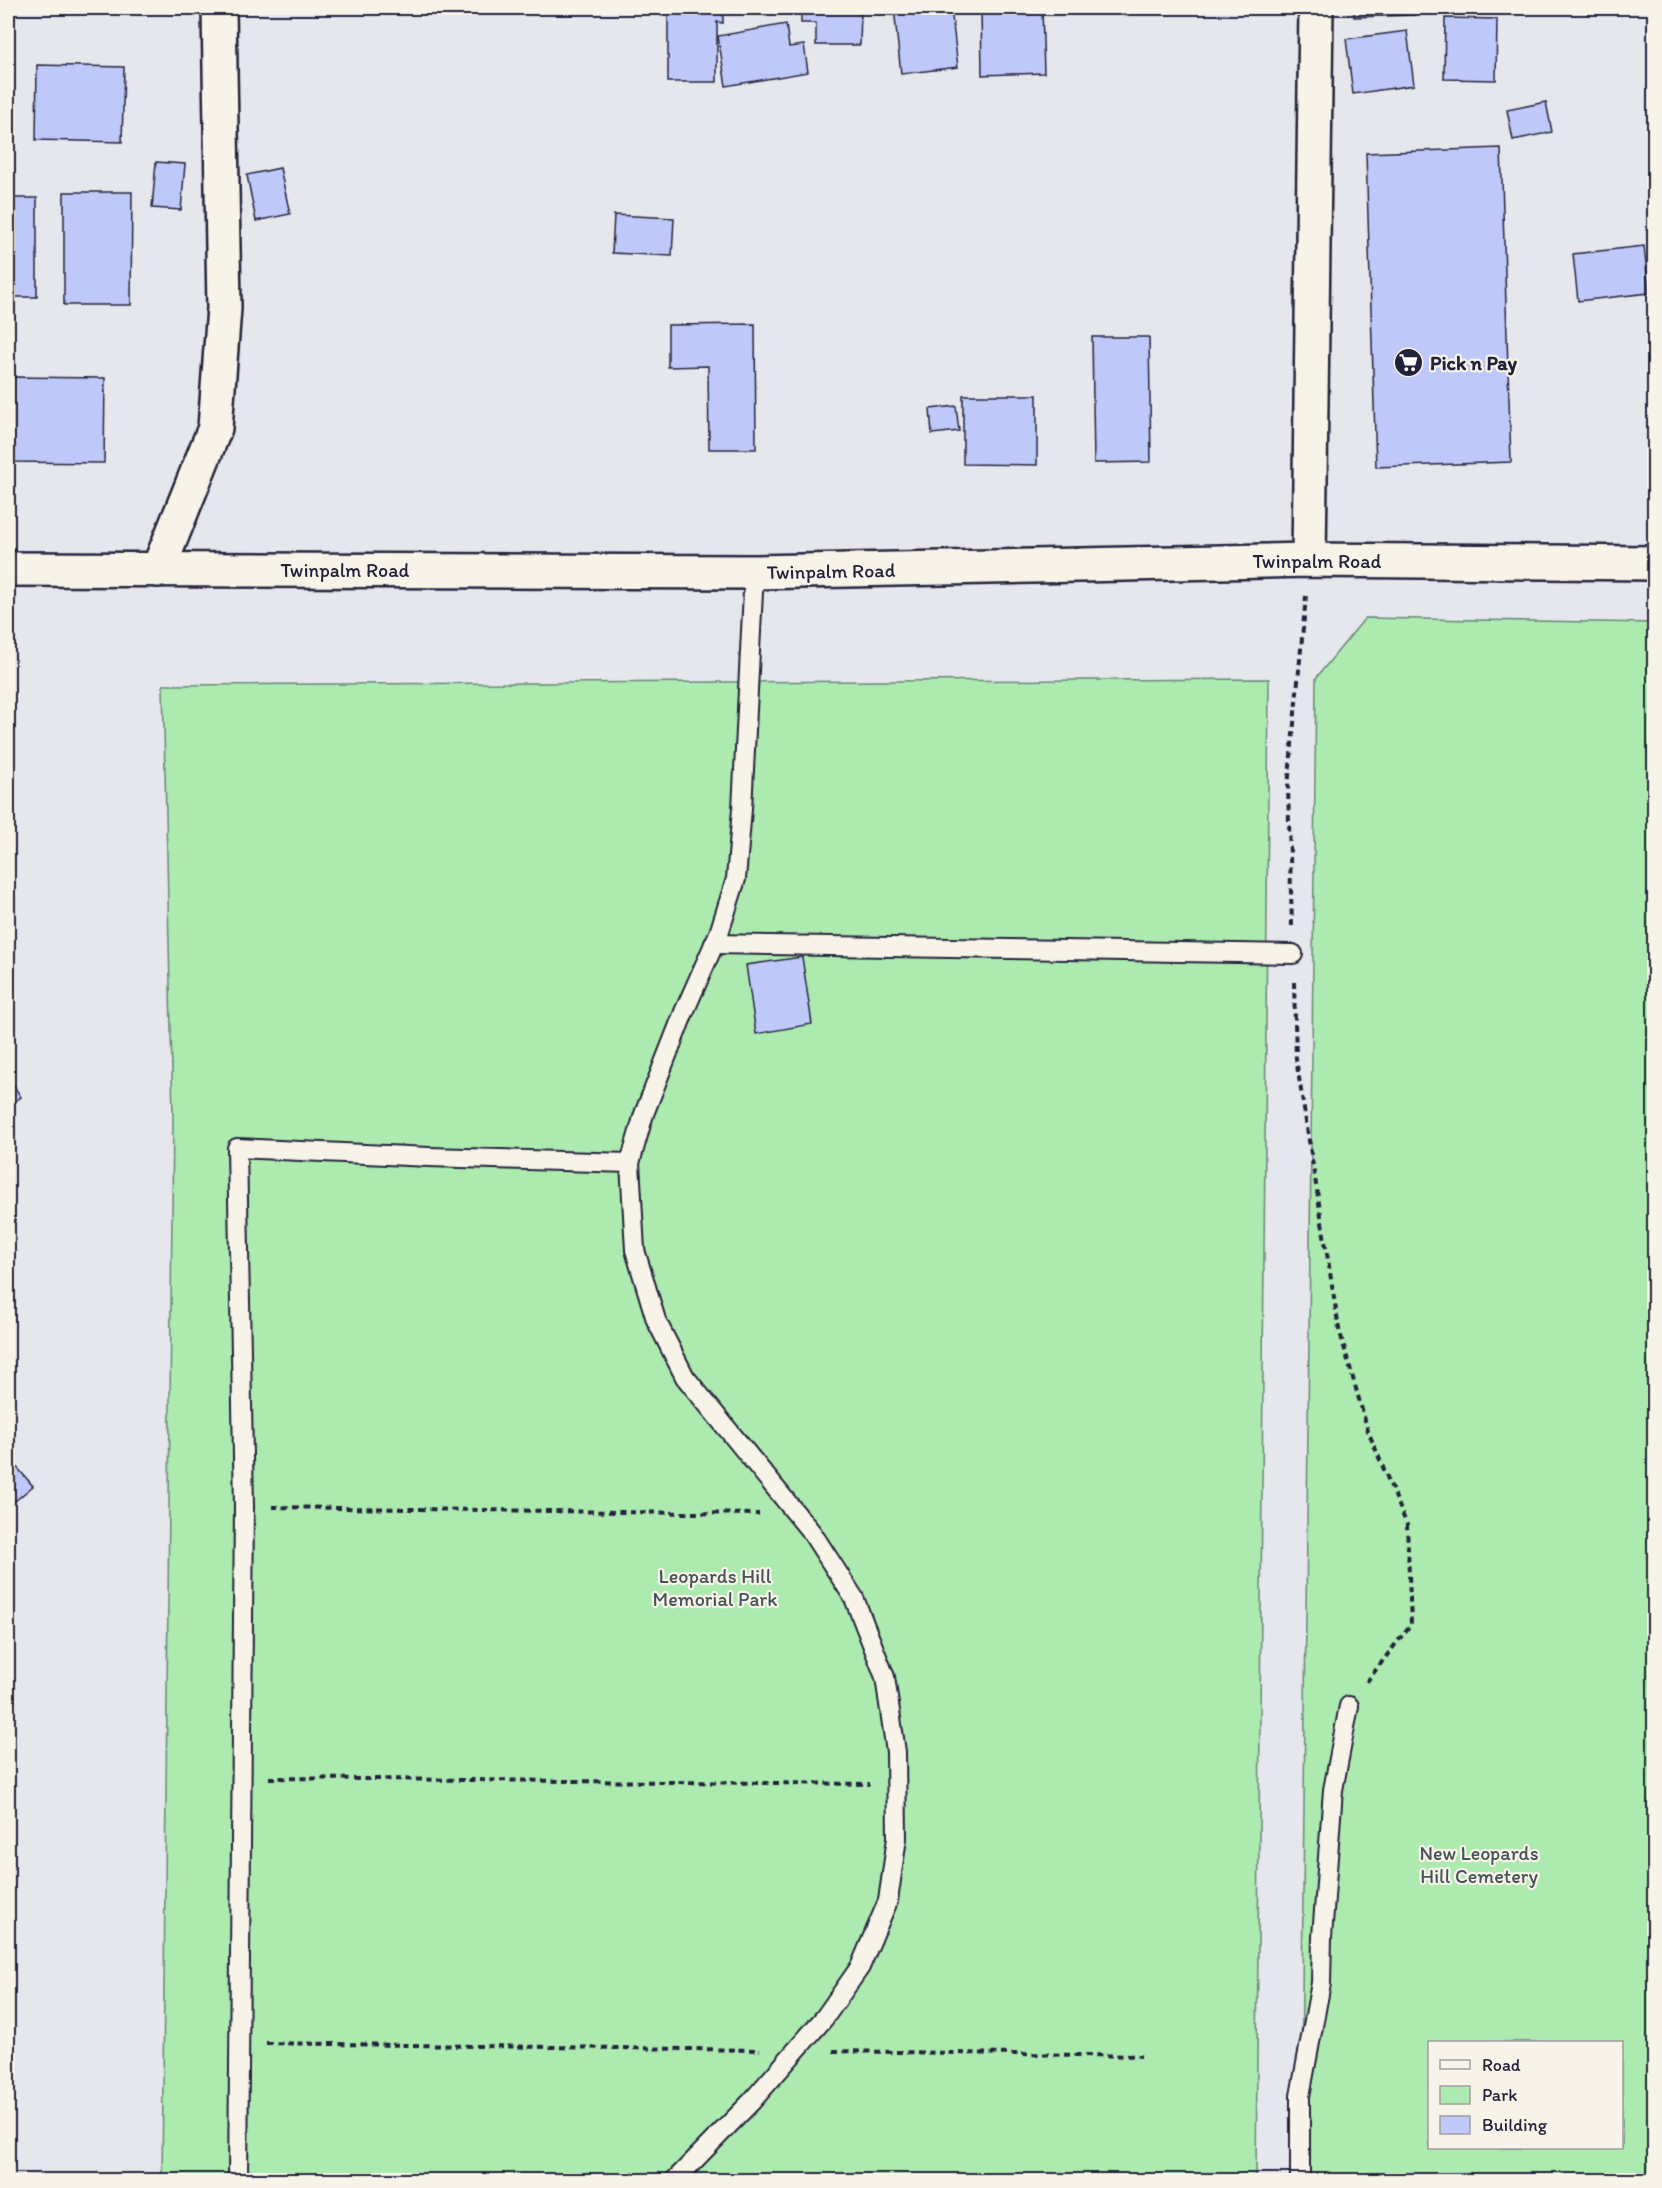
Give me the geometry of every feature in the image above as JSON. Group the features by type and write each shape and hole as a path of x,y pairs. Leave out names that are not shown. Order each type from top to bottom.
{"main road":[{"path":"158,570 215,428 224,308 219,8"},
{"path":"1309,560 1316,8"},
{"name":"Twinpalm Road","path":"8,569 754,572 1309,560 1654,563"}],"lane":[{"path":"675,2181 797,2050 825,2017 860,1967 888,1901 897,1838 896,1752 885,1677 854,1598 812,1533 685,1377 656,1320 635,1250 630,1163 644,1114 684,1012 714,944 736,879 742,809 754,572"},
{"path":"714,944 1293,954"},
{"path":"238,2181 244,1507 237,1148 630,1163"},
{"path":"1300,2181 1300,2096 1321,1983 1322,1937 1333,1790 1349,1706"}],"path":[{"path":"1309,560 1288,787 1296,1059 1338,1329 1368,1431 1407,1525 1411,1624 1349,1706"},
{"path":"244,1507 796,1514"},
{"path":"241,1778 897,1784"},
{"path":"239,2043 1140,2056"}],"green space":[{"name":"New Leopards Hill Cemetery","path":"1365,618 1654,623 1654,2180 1300,2180 1316,678"},
{"name":"Leopards Hill Memorial Park","path":"1269,679 1256,2180 162,2180 173,1115 163,685"}],"building":[{"path":"668,8 723,8 723,23 717,22 717,82 668,82"},
{"path":"801,8 861,8 860,45 816,45 816,23 801,23"},
{"path":"894,8 951,8 958,67 901,74"},
{"path":"981,8 1042,8 1044,73 982,75"},
{"path":"1354,8 1414,8 1414,15 1354,17"},
{"path":"1445,18 1497,19 1496,80 1444,79"},
{"path":"786,24 789,47 804,45 808,72 726,86 718,36"},
{"path":"1407,31 1414,85 1353,94 1346,39"},
{"path":"8,65 13,65 14,138 8,138"},
{"path":"37,65 124,67 122,142 36,140"},
{"path":"1546,102 1552,132 1513,140 1507,110"},
{"path":"1501,148 1511,462 1376,467 1366,153"},
{"path":"156,162 185,164 181,210 152,208"},
{"path":"280,168 290,214 256,221 247,175"},
{"path":"64,192 132,192 131,305 64,305"},
{"path":"8,198 37,198 37,297 8,297"},
{"path":"614,215 674,218 672,256 612,253"},
{"path":"1644,246 1649,293 1578,301 1573,254"},
{"path":"755,324 756,449 709,449 708,366 668,367 668,325"},
{"path":"1092,337 1149,337 1151,462 1094,463"},
{"path":"8,377 105,378 104,463 8,462"},
{"path":"963,395 1037,395 1037,465 963,464"},
{"path":"956,406 959,431 932,434 930,409"},
{"path":"802,957 812,1024 756,1034 746,965"},
{"path":"8,1077 21,1097 8,1106"},
{"path":"8,1459 33,1486 8,1507"}],"place":[{"name":"Pick n Pay","path":"1409,363"}]}
